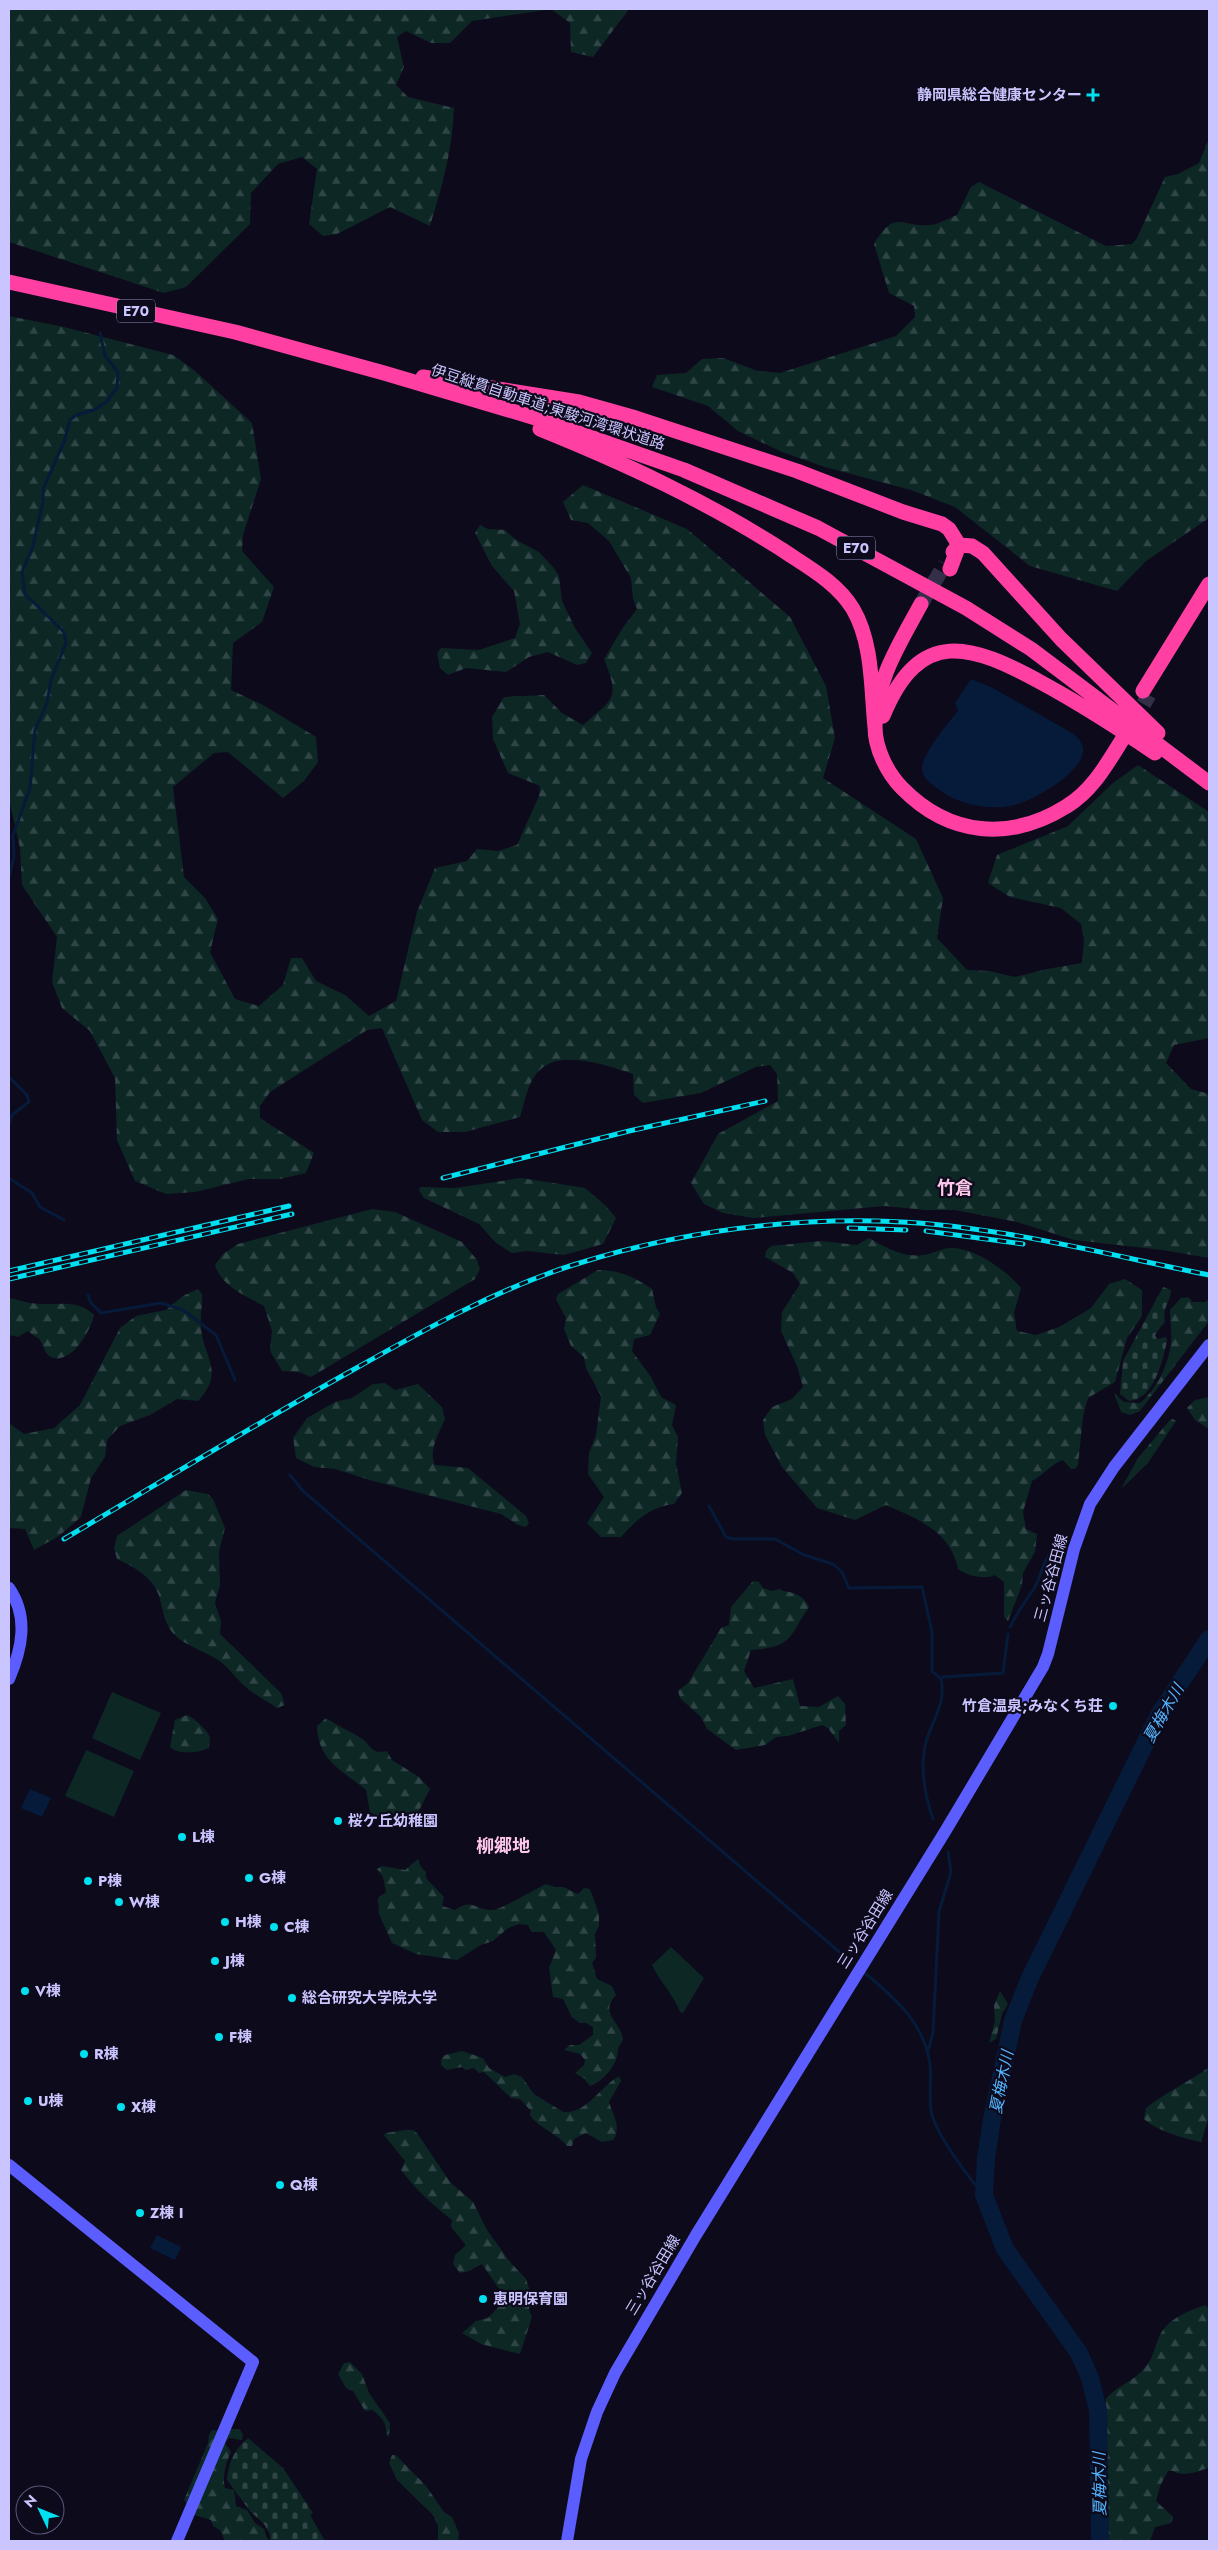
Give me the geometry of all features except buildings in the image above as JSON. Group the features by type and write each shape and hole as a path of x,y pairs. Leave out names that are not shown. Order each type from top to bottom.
{"highway":[{"name":"伊豆縦貫自動車道;東駿河湾環状道路","path":"11,283 235,332 384,373 610,442 684,470 818,528 966,608 1031,649 1209,782"},
{"path":"384,373 463,382 529,396 579,402 636,418 797,471 903,512 942,524 956,538 959,546"},
{"path":"460,396 605,455 680,489 736,520 815,571 837,590 852,608 863,629 885,763 896,782 912,798 938,817 974,828 993,829 1035,822 1068,806 1085,792 1100,774 1119,737"},
{"path":"947,566 959,546"},
{"path":"959,546 972,546 983,553 1061,639 1209,782"},
{"path":"1209,584 1146,693 1209,601"},
{"path":"879,722 883,677 924,606"},
{"path":"879,722 902,679 914,666 928,657 943,652 962,650 982,654 1006,663 1086,707 1209,792"}],"main road":[{"name":"三ッ谷谷田線","path":"567,2541 581,2459 597,2412 615,2372 696,2235 946,1830 1043,1667 1050,1647 1074,1549 1090,1504 1114,1467 1209,1345"},
{"path":"9,1588 16,1599 22,1629 20,1649 9,1679"},
{"path":"9,2165 253,2362 177,2541"}],"green space":[{"path":"9,9 551,9 472,21 450,43 431,43 406,31 397,37 404,67 396,85 408,97 454,108 446,168 430,226 390,207 337,234 323,236 309,224 317,169 302,157 278,164 251,193 250,224 186,287 164,293 9,242"},
{"path":"551,9 629,9 593,57 571,52 570,23"},
{"path":"1209,138 1209,518 1146,561 1117,591 1030,566 955,507 911,490 825,467 782,452 738,431 708,406 652,387 657,375 686,373 702,359 723,358 758,371 780,373 896,336 915,317 914,306 889,293 874,244 881,233 894,223 931,225 957,215 971,187 979,182 1106,246 1132,244 1137,238 1165,177 1178,174 1199,163"},
{"path":"9,316 64,327 173,355 194,370 252,423 261,479 243,535 242,551 274,587 262,622 233,643 231,690 263,705 316,737 318,762 304,781 283,798 228,752 214,753 173,787 184,877 205,898 218,919 210,952 235,999 259,1006 283,985 291,958 302,958 316,981 345,995 369,1016 396,1001 417,912 435,868 467,861 477,849 498,851 517,845 539,796 540,786 508,773 493,739 492,717 504,697 544,695 562,713 583,725 602,709 611,697 613,690 612,682 604,659 637,609 633,599 631,578 609,541 588,523 571,520 563,502 583,485 687,529 790,617 826,686 835,738 823,778 916,839 943,898 937,938 967,970 989,971 1015,977 1082,963 1084,940 1081,924 1061,908 1010,897 988,883 997,855 1068,826 1113,783 1138,765 1209,812 1209,1038 1174,1045 1166,1063 1191,1089 1209,1094 1209,1258 1162,1250 1074,1240 1017,1222 955,1210 925,1210 885,1206 753,1218 723,1213 704,1204 691,1183 718,1134 778,1101 777,1074 770,1065 756,1067 701,1093 643,1103 634,1095 633,1074 587,1061 562,1060 542,1068 533,1078 520,1117 465,1132 438,1132 422,1120 382,1028 367,1030 270,1092 260,1106 260,1118 314,1153 306,1173 280,1179 249,1179 195,1192 166,1194 135,1181 117,1140 115,1078 90,1031 62,1008 52,982 57,937 22,885 20,848 9,800"},
{"path":"480,525 488,529 505,530 516,540 539,552 553,567 559,576 562,601 575,628 592,653 586,663 577,665 548,652 529,657 506,672 466,668 448,675 440,668 437,653 441,648 479,650 515,638 520,624 514,591 492,566 475,533"},
{"path":"521,1178 585,1188 606,1206 616,1218 603,1244 564,1255 527,1251 512,1253 496,1243 479,1224 424,1198 419,1190 420,1187 455,1188"},
{"path":"372,1209 395,1212 462,1242 477,1260 480,1269 475,1279 311,1377 299,1372 282,1371 270,1351 272,1331 264,1306 228,1285 215,1265 223,1254 238,1244"},
{"path":"869,1238 894,1251 908,1255 916,1256 949,1248 958,1248 988,1260 1007,1274 1021,1288 1014,1313 1017,1331 1036,1335 1059,1327 1091,1308 1109,1284 1125,1279 1142,1290 1142,1316 1127,1338 1115,1382 1088,1398 1083,1416 1078,1465 1075,1469 1071,1469 1063,1460 1032,1481 1023,1512 1026,1529 1037,1534 1035,1552 1023,1573 1022,1585 1008,1621 1004,1617 1004,1582 995,1575 986,1577 976,1576 958,1569 954,1556 941,1536 921,1522 886,1505 855,1520 817,1508 782,1467 765,1435 763,1420 772,1407 792,1399 803,1387 797,1366 781,1331 782,1312 800,1284 793,1273 765,1257 766,1251 771,1246 821,1241 857,1245"},
{"path":"598,1270 613,1271 626,1275 652,1289 656,1307 660,1314 650,1335 634,1339 632,1351 651,1377 661,1397 676,1405 672,1425 678,1437 676,1464 682,1493 674,1504 657,1508 644,1515 621,1537 601,1537 587,1523 604,1497 588,1474 589,1453 596,1435 601,1396 586,1368 584,1357 571,1346 564,1329 566,1318 556,1299 558,1294"},
{"path":"1163,1287 1171,1290 1165,1309 1165,1321 1155,1335 1157,1339 1166,1337 1167,1341 1163,1358 1151,1387 1138,1399 1129,1401 1120,1394 1123,1361"},
{"path":"198,1289 202,1294 202,1336 212,1371 211,1380 206,1390 198,1401 177,1399 150,1415 120,1426 107,1440 105,1457 91,1478 81,1517 59,1536 34,1550 25,1529 9,1528 9,1423 24,1434 54,1428 80,1405 120,1328 136,1316 166,1310 183,1296"},
{"path":"1188,1297 1193,1302 1205,1302 1209,1299 1209,1321 1140,1411 1130,1415 1121,1412 1114,1393 1124,1402 1140,1403 1157,1383 1165,1367 1170,1350 1170,1310 1181,1298"},
{"path":"9,1298 37,1304 75,1305 88,1310 94,1315 89,1329 73,1352 58,1358 51,1357 46,1353 40,1340 28,1331 18,1337 9,1335"},
{"path":"385,1383 395,1390 418,1384 442,1407 445,1419 434,1448 433,1460 435,1465 468,1468 526,1516 529,1523 526,1527 518,1525 501,1514 373,1481 335,1469 314,1467 296,1458 293,1438 307,1418 335,1402 352,1398 373,1384"},
{"path":"1209,1397 1209,1429 1195,1420 1187,1408 1195,1400"},
{"path":"1170,1420 1176,1421 1148,1463 1121,1489 1138,1458"},
{"path":"186,1490 208,1494 213,1499 225,1528 219,1552 220,1585 215,1603 221,1621 220,1634 281,1693 285,1705 277,1708 262,1699 244,1686 221,1662 176,1637 167,1624 154,1585 137,1570 117,1559 114,1548 117,1536"},
{"path":"753,1581 759,1582 763,1588 772,1591 780,1589 791,1592 801,1597 809,1607 793,1633 783,1643 765,1649 751,1650 744,1671 754,1688 793,1679 800,1706 819,1707 838,1696 845,1704 846,1725 839,1731 839,1743 828,1728 822,1725 788,1736 776,1737 765,1745 736,1750 707,1729 701,1717 680,1698 678,1691 688,1683 721,1628 729,1625 731,1607"},
{"path":"112,1692 161,1713 140,1760 92,1738"},
{"path":"187,1715 197,1722 209,1736 209,1748 189,1752 174,1750 170,1747 175,1720"},
{"path":"326,1718 361,1738 377,1752 387,1751 392,1760 419,1777 430,1789 412,1824 401,1820 380,1817 370,1812 366,1790 333,1764 322,1748 318,1738 317,1726"},
{"path":"86,1750 134,1771 114,1817 65,1796"},
{"path":"418,1859 421,1867 426,1872 426,1878 444,1897 442,1906 455,1910 466,1905 474,1905 487,1910 497,1909 546,1884 563,1887 578,1894 584,1888 590,1889 599,1914 599,1926 595,1934 596,1958 592,1963 597,1979 612,1986 616,1995 609,2008 623,2040 618,2048 616,2060 605,2076 590,2086 585,2079 575,2073 584,2065 585,2060 580,2054 564,2050 570,2045 579,2045 593,2035 593,2027 586,2023 580,2023 572,2017 563,1999 553,1997 549,1968 556,1950 544,1932 532,1932 528,1925 519,1924 508,1928 493,1941 481,1945 457,1960 416,1954 392,1943 379,1914 378,1898 386,1892 383,1877 377,1869 382,1866 405,1870"},
{"path":"671,1947 704,1978 683,2013 680,2012 652,1965"},
{"path":"1000,1991 1008,2004 1002,2014 996,2039 989,2043 995,2021 994,2005"},
{"path":"462,2051 483,2058 489,2068 505,2077 514,2074 522,2077 534,2094 563,2112 579,2109 619,2076 621,2081 609,2102 617,2126 616,2135 613,2140 602,2142 586,2133 574,2139 572,2146 567,2146 563,2141 533,2120 530,2115 531,2111 520,2099 511,2098 484,2072 479,2073 474,2068 466,2070 462,2067 447,2070 441,2065 441,2060 445,2055"},
{"path":"1209,2067 1209,2117 1201,2142 1163,2130 1144,2119 1146,2108"},
{"path":"413,2130 417,2133 450,2182 473,2202 487,2230 510,2262 526,2279 531,2295 529,2310 532,2317 520,2354 481,2344 462,2333 476,2321 488,2318 503,2302 504,2296 482,2264 469,2271 460,2273 453,2264 455,2255 465,2244 451,2227 452,2220 425,2197 401,2170 405,2161 384,2135"},
{"path":"1205,2305 1209,2309 1209,2468 1186,2474 1168,2471 1160,2486 1156,2501 1173,2517 1171,2523 1155,2527 1150,2541 1105,2541 1106,2399 1143,2370 1151,2359 1159,2337 1167,2325 1185,2313"},
{"path":"350,2362 362,2374 369,2393 390,2423 389,2437 386,2435 386,2427 381,2418 372,2410 365,2411 353,2391 346,2388 338,2374 344,2363"},
{"path":"230,2429 240,2429 243,2435 242,2440 229,2438 225,2443 231,2452 225,2470 225,2488 234,2490 236,2506 247,2510 255,2523 264,2529 268,2541 225,2541 220,2530 213,2526 211,2520 194,2515 184,2500 212,2430 226,2432"},
{"path":"248,2438 283,2468 313,2513 310,2515 325,2541 270,2541 270,2534 264,2524 250,2511 227,2480 233,2456"},
{"path":"392,2455 396,2455 426,2486 444,2512 452,2517 459,2533 458,2541 438,2541 438,2526 434,2516 397,2480 389,2463"}],"water":[{"path":"971,679 993,688 1074,735 1080,741 1083,748 1082,757 1076,767 1043,793 1019,804 1001,807 972,805 954,799 930,783 922,772 926,755 958,711 955,703"},
{"path":"30,1789 51,1798 42,1817 21,1808"},
{"path":"157,2235 181,2247 175,2260 150,2248"}],"waterway":[{"path":"9,877 14,857 13,835 30,788 35,730 47,703 51,680 66,643 64,632 25,594 22,572 33,546 43,501 43,489 64,442 70,420 76,415 94,410 106,402 117,388 118,372 105,356 100,333"},
{"path":"9,1077 27,1095 29,1102 12,1115 9,1123"},
{"path":"9,1178 32,1193 40,1207 64,1220"},
{"path":"88,1295 91,1303 101,1313 161,1303 183,1310 216,1335 235,1380"},
{"path":"290,1475 303,1491 851,1962"},
{"path":"709,1506 726,1537 734,1539 775,1539 804,1555 833,1564 842,1572 849,1588 922,1587 932,1632 932,1671 941,1679 942,1688 940,1705 925,1746 923,1765 924,1783 933,1819"},
{"path":"1010,1627 1038,1582 1044,1563 1054,1549"},
{"path":"941,1679 943,1677 1003,1673 1008,1634"},
{"name":"夏梅木川","path":"1100,2541 1098,2410 1090,2378 1079,2353 1005,2249 984,2195 986,2158 992,2119 1013,2021 1029,1980 1159,1715 1209,1639"},
{"path":"928,2051 933,2032 939,1912 951,1872 948,1852"},
{"path":"866,1974 899,2003 916,2025 927,2050 930,2065 932,2115 941,2135 955,2157 984,2195"}],"tunnel":[{"path":"921,604 945,564"},
{"path":"1132,724 1149,695"}],"railway":[{"path":"443,1178 629,1131 765,1101"},
{"path":"9,1271 289,1206"},
{"path":"9,1279 292,1214"},
{"path":"64,1539 315,1391 459,1312 544,1275 610,1254 647,1245 685,1237 760,1226 837,1221 918,1223 960,1227 1043,1240 1209,1275"},
{"path":"849,1228 906,1230"},
{"path":"926,1231 1023,1244"}],"place":[{"name":"静岡県総合健康センター","path":"1093,95"},
{"name":"竹倉温泉;みなくち荘","path":"1113,1706"},
{"name":"桜ケ丘幼稚園","path":"338,1821"},
{"name":"L棟","path":"182,1837"},
{"name":"G棟","path":"249,1878"},
{"name":"P棟","path":"88,1881"},
{"name":"W棟","path":"119,1902"},
{"name":"H棟","path":"225,1922"},
{"name":"C棟","path":"274,1927"},
{"name":"J棟","path":"215,1961"},
{"name":"V棟","path":"25,1991"},
{"name":"総合研究大学院大学","path":"292,1998"},
{"name":"F棟","path":"219,2037"},
{"name":"R棟","path":"84,2054"},
{"name":"U棟","path":"28,2101"},
{"name":"X棟","path":"121,2107"},
{"name":"Q棟","path":"280,2185"},
{"name":"Z棟 I","path":"140,2213"},
{"name":"恵明保育園","path":"483,2299"}],"district":[{"name":"竹倉","path":"955,1188"},
{"name":"柳郷地","path":"503,1846"}]}
